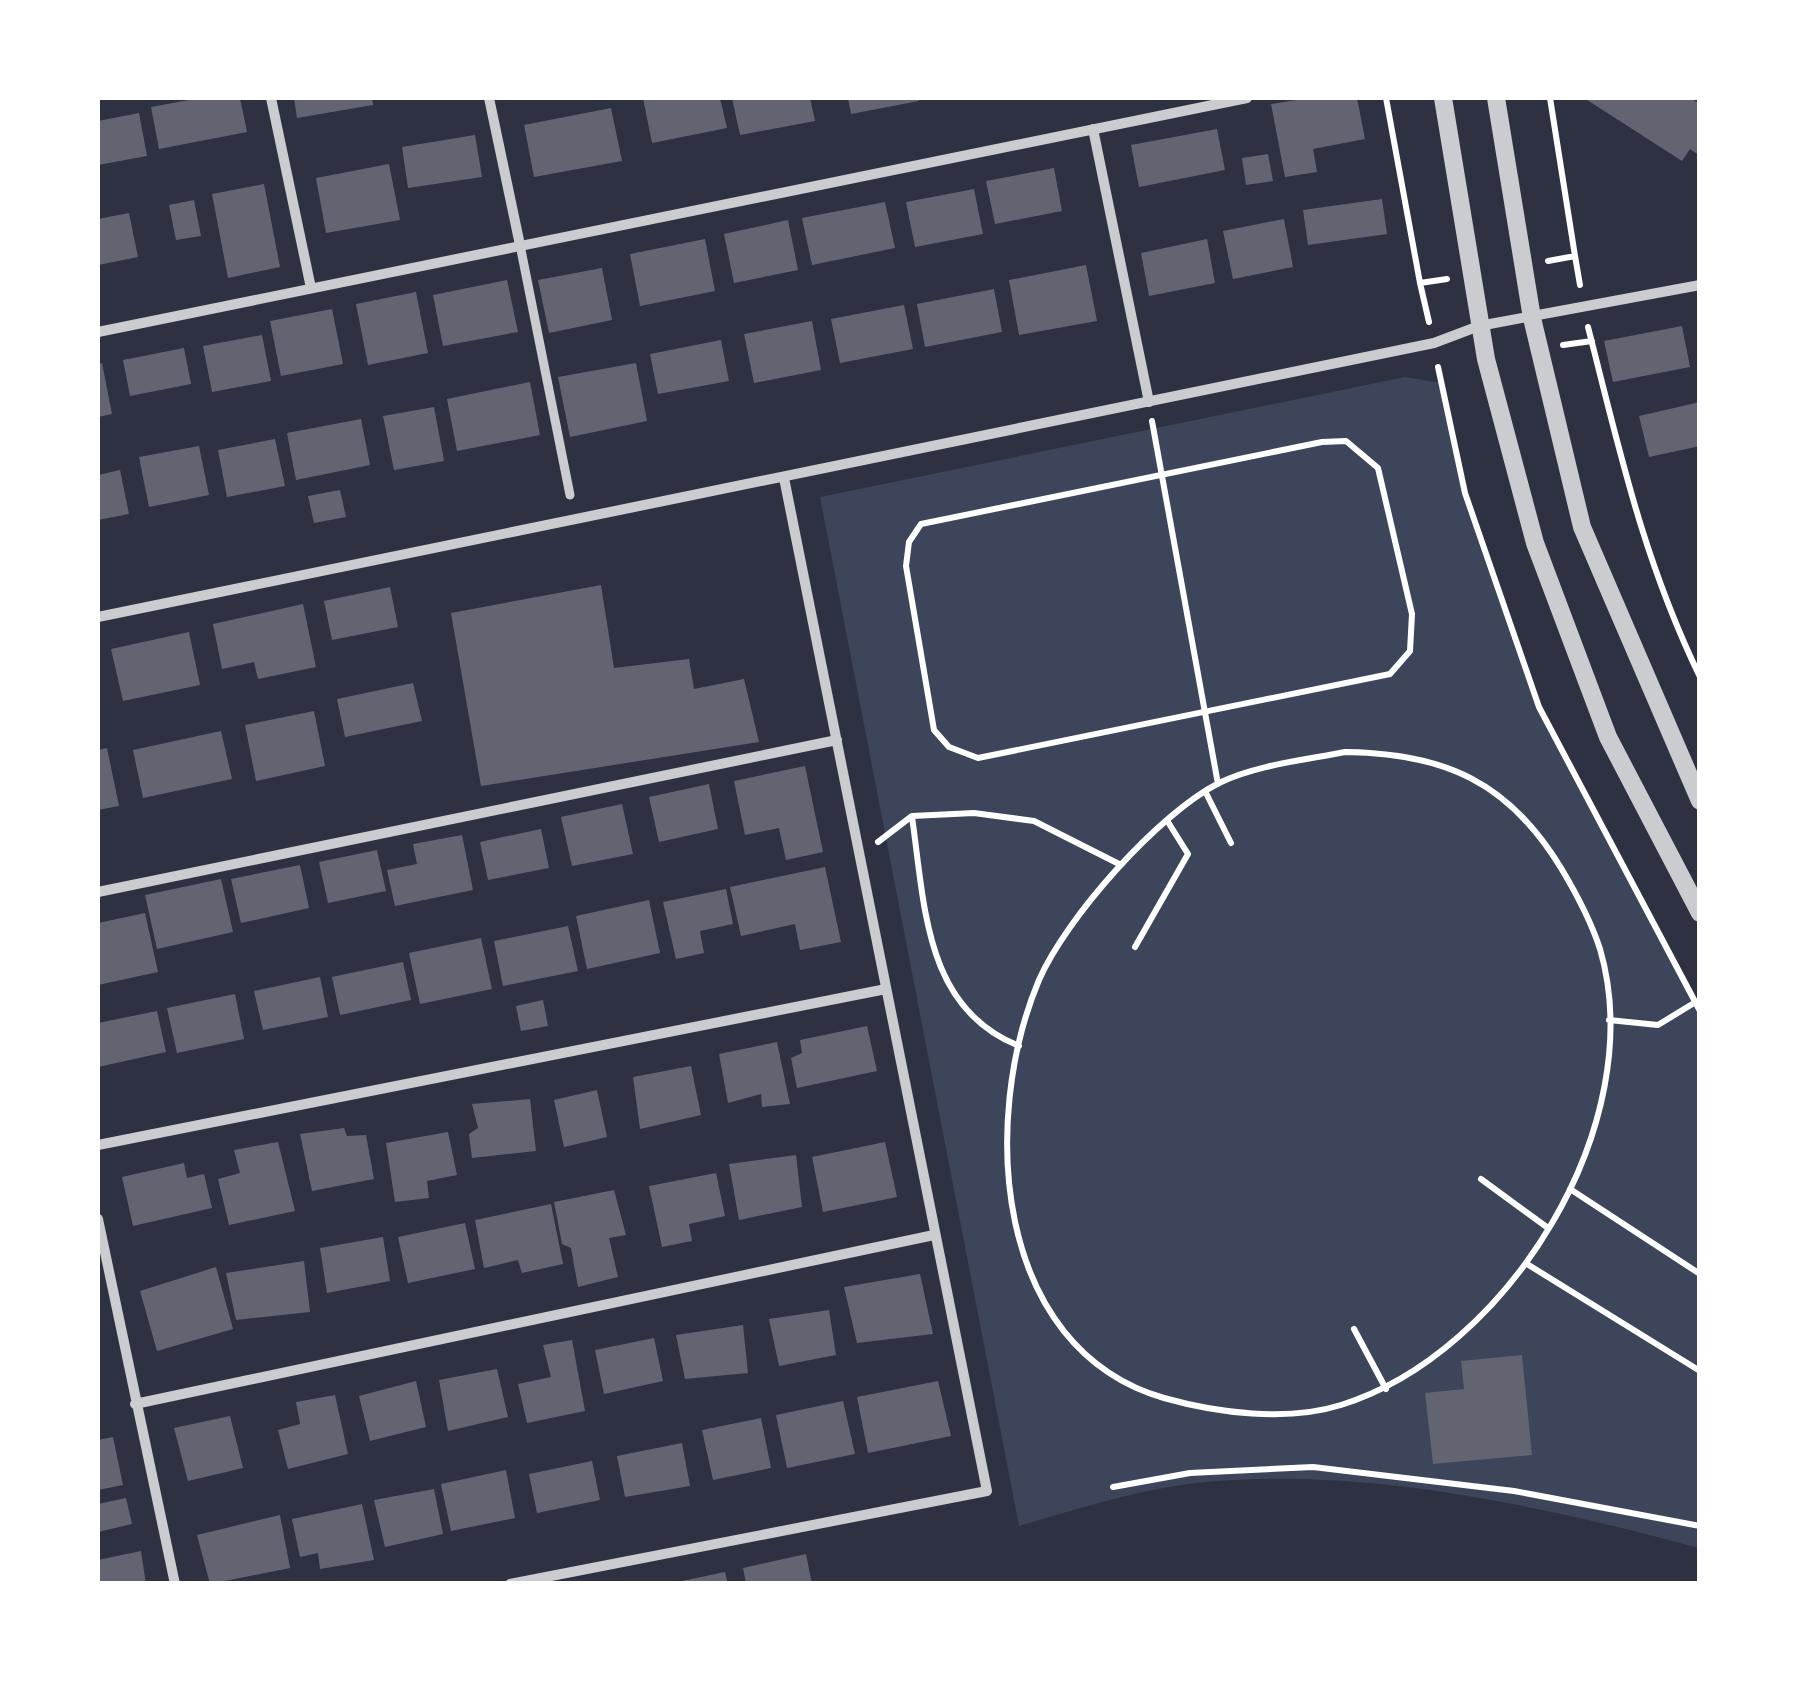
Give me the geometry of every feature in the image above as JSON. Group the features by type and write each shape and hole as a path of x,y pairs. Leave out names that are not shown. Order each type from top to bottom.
{"street":[{"path":"271,98 311,288"},
{"path":"490,98 570,494"},
{"path":"98,332 1247,98"},
{"path":"1443,98 1479,326 1542,560 1608,737 1700,913"},
{"path":"1496,98 1532,318 1582,527 1700,802"},
{"path":"1093,128 1149,402"},
{"path":"98,617 1434,343 1479,326 1700,286"},
{"path":"510,1584 987,1490 784,478"},
{"path":"98,892 837,740"},
{"path":"98,1145 886,989"},
{"path":"98,1219 175,1584"},
{"path":"135,1404 934,1234"}],"path":[{"path":"1386,98 1420,284"},
{"path":"1550,98 1575,256"},
{"path":"1592,340 1621,466 1663,600 1700,677"},
{"path":"1438,367 1465,494 1539,706 1697,1007 1658,1025 1609,1020"},
{"path":"1149,402 1218,784"},
{"path":"1346,441 1378,468 1412,614 1410,651 1390,674 978,758 949,747 934,730 906,566 909,542 921,524 1160,476 1346,441"},
{"path":"1374,752 1427,759 1488,787 1516,808 1544,840 1572,887 1600,950 1609,1020 1595,1122 1570,1189 1548,1228 1527,1264 1460,1336 1386,1389 1335,1408 1257,1414 1143,1392 1105,1372 1074,1345 1046,1312 1016,1234 1010,1122 1019,1046 1039,981 1069,926 1122,865 1168,822 1218,784 1330,755 1374,752"},
{"path":"1206,793 1232,843"},
{"path":"860,855 912,816 974,812 1034,821 1122,865"},
{"path":"912,816 932,950 960,1001 986,1032 1019,1046"},
{"path":"1135,947 1188,854 1168,822"},
{"path":"1480,1179 1548,1228"},
{"path":"1570,1189 1700,1274"},
{"path":"1527,1264 1700,1371"},
{"path":"1354,1328 1386,1389"},
{"path":"1112,1487 1190,1473 1313,1466 1514,1491 1699,1523"}],"shaded area":[{"path":"1405,377 1442,383 1465,493 1539,707 1699,1011 1699,1548 1514,1504 1322,1480 1258,1479 1174,1486 1019,1526 820,497"}],"building":[{"path":"200,98 240,98 247,132 159,149 151,107"},
{"path":"294,98 372,98 373,105 297,118"},
{"path":"643,98 720,98 727,128 652,143"},
{"path":"732,98 810,98 815,121 740,135"},
{"path":"848,98 919,98 919,101 851,114"},
{"path":"1309,98 1357,98 1365,139 1313,149 1317,172 1285,177 1271,104"},
{"path":"1584,98 1690,98 1700,104 1700,156 1690,149 1682,161"},
{"path":"611,108 622,161 534,177 524,125"},
{"path":"139,113 147,156 98,165 98,121"},
{"path":"1217,129 1225,170 1139,187 1131,145"},
{"path":"475,135 482,177 408,188 402,147"},
{"path":"1268,154 1273,181 1246,185 1242,158"},
{"path":"389,164 400,220 326,233 316,178"},
{"path":"1054,168 1062,211 995,224 986,181"},
{"path":"264,184 280,267 228,278 212,194"},
{"path":"974,189 983,234 915,247 906,202"},
{"path":"1382,199 1387,234 1308,245 1303,210"},
{"path":"194,200 201,236 176,240 169,205"},
{"path":"885,202 895,248 812,265 802,218"},
{"path":"129,213 138,257 98,265 98,219"},
{"path":"1284,219 1293,267 1233,279 1223,231"},
{"path":"788,220 798,270 734,283 724,234"},
{"path":"705,239 715,291 640,306 630,254"},
{"path":"1207,239 1215,283 1149,296 1141,253"},
{"path":"1086,265 1097,321 1019,335 1009,280"},
{"path":"602,268 612,320 549,333 538,280"},
{"path":"507,280 518,332 443,346 433,295"},
{"path":"994,289 1002,332 925,347 917,304"},
{"path":"416,292 428,353 368,365 356,304"},
{"path":"904,305 913,349 840,363 831,319"},
{"path":"332,309 343,364 281,376 270,321"},
{"path":"812,321 821,370 754,383 744,334"},
{"path":"1682,326 1690,367 1613,382 1604,341"},
{"path":"262,335 271,381 212,392 203,346"},
{"path":"721,340 729,381 658,394 650,354"},
{"path":"184,348 191,384 130,396 123,360"},
{"path":"102,363 112,414 98,417 98,364"},
{"path":"636,363 647,421 570,437 558,377"},
{"path":"530,382 540,435 457,451 447,399"},
{"path":"1700,402 1700,446 1649,457 1639,416"},
{"path":"434,407 444,461 394,470 383,416"},
{"path":"361,419 370,465 296,480 287,433"},
{"path":"275,439 285,486 227,497 218,450"},
{"path":"199,446 209,495 149,507 139,457"},
{"path":"120,470 129,514 98,520 98,475"},
{"path":"340,490 346,517 314,523 308,496"},
{"path":"601,585 614,668 689,659 694,689 744,679 759,742 481,786 451,613"},
{"path":"390,587 398,627 332,640 324,601"},
{"path":"303,604 316,667 258,679 254,662 222,669 213,624"},
{"path":"189,632 200,685 123,701 111,649"},
{"path":"413,683 422,721 345,737 337,699"},
{"path":"314,711 325,766 256,781 245,725"},
{"path":"221,731 232,779 143,798 133,750"},
{"path":"107,748 119,806 98,810 98,750"},
{"path":"805,766 823,852 786,860 779,828 745,835 734,781"},
{"path":"709,784 718,829 659,842 649,797"},
{"path":"622,804 633,854 572,866 561,817"},
{"path":"541,829 549,868 488,880 480,842"},
{"path":"462,835 473,890 395,906 387,870 417,864 413,844"},
{"path":"377,850 386,891 328,903 319,862"},
{"path":"300,865 309,908 241,923 231,879"},
{"path":"825,867 841,942 800,950 795,924 741,936 730,887"},
{"path":"221,879 233,932 157,949 145,895"},
{"path":"726,889 733,924 700,931 704,953 676,959 663,902"},
{"path":"649,900 660,953 587,969 576,916"},
{"path":"145,913 158,972 98,985 98,923"},
{"path":"568,926 578,971 503,986 494,941"},
{"path":"481,938 492,989 420,1004 409,953"},
{"path":"403,962 411,1000 340,1015 332,977"},
{"path":"320,977 328,1017 263,1030 254,991"},
{"path":"235,994 244,1039 177,1053 167,1008"},
{"path":"543,1000 548,1026 521,1031 516,1006"},
{"path":"157,1011 166,1052 98,1067 98,1023"},
{"path":"867,1026 877,1071 797,1088 791,1058 802,1053 800,1040"},
{"path":"777,1042 790,1104 762,1107 761,1094 728,1103 719,1054"},
{"path":"691,1066 701,1115 640,1129 633,1077"},
{"path":"597,1090 607,1137 564,1147 554,1100"},
{"path":"530,1099 536,1151 472,1158 469,1134 478,1128 472,1104"},
{"path":"344,1128 347,1136 366,1135 374,1179 312,1191 300,1134"},
{"path":"448,1132 457,1175 427,1181 429,1198 395,1202 386,1143"},
{"path":"278,1142 295,1211 229,1225 218,1179 240,1173 234,1150"},
{"path":"885,1142 897,1197 823,1212 812,1157"},
{"path":"796,1155 802,1207 739,1220 729,1164"},
{"path":"184,1163 187,1178 204,1174 212,1208 133,1226 122,1177"},
{"path":"716,1173 725,1216 689,1224 692,1241 662,1247 649,1186"},
{"path":"614,1190 626,1235 609,1238 618,1277 578,1287 571,1248 562,1244 554,1202"},
{"path":"551,1204 563,1264 522,1273 518,1260 484,1268 475,1220"},
{"path":"465,1223 475,1269 408,1283 398,1237"},
{"path":"383,1237 390,1281 327,1293 320,1248"},
{"path":"304,1261 310,1312 236,1320 226,1273"},
{"path":"216,1267 233,1329 157,1351 140,1291"},
{"path":"920,1274 933,1334 857,1343 844,1287"},
{"path":"829,1310 836,1355 779,1366 769,1319"},
{"path":"743,1325 748,1373 685,1379 676,1335"},
{"path":"654,1338 663,1381 604,1394 595,1350"},
{"path":"572,1340 585,1411 527,1423 518,1384 551,1377 543,1345"},
{"path":"1522,1355 1532,1455 1433,1464 1425,1393 1464,1389 1461,1361"},
{"path":"497,1369 508,1417 448,1431 439,1380"},
{"path":"416,1381 426,1427 370,1441 359,1396"},
{"path":"938,1381 951,1436 868,1453 857,1397"},
{"path":"335,1395 348,1454 288,1469 278,1430 300,1424 296,1402"},
{"path":"843,1401 855,1454 787,1468 776,1415"},
{"path":"230,1416 243,1468 188,1481 174,1428"},
{"path":"761,1418 771,1468 713,1480 702,1430"},
{"path":"113,1437 123,1485 98,1490 98,1440"},
{"path":"682,1443 690,1486 625,1497 617,1456"},
{"path":"592,1461 600,1500 537,1513 529,1474"},
{"path":"506,1470 515,1518 451,1531 441,1484"},
{"path":"434,1489 443,1534 385,1547 374,1500"},
{"path":"126,1498 132,1524 98,1532 98,1504"},
{"path":"362,1504 374,1560 320,1569 318,1553 300,1557 292,1519"},
{"path":"280,1515 290,1568 210,1584 197,1535"},
{"path":"141,1551 146,1584 98,1584 98,1560"},
{"path":"806,1554 812,1584 746,1584 743,1568"},
{"path":"725,1572 728,1584 677,1584 677,1582"}]}
